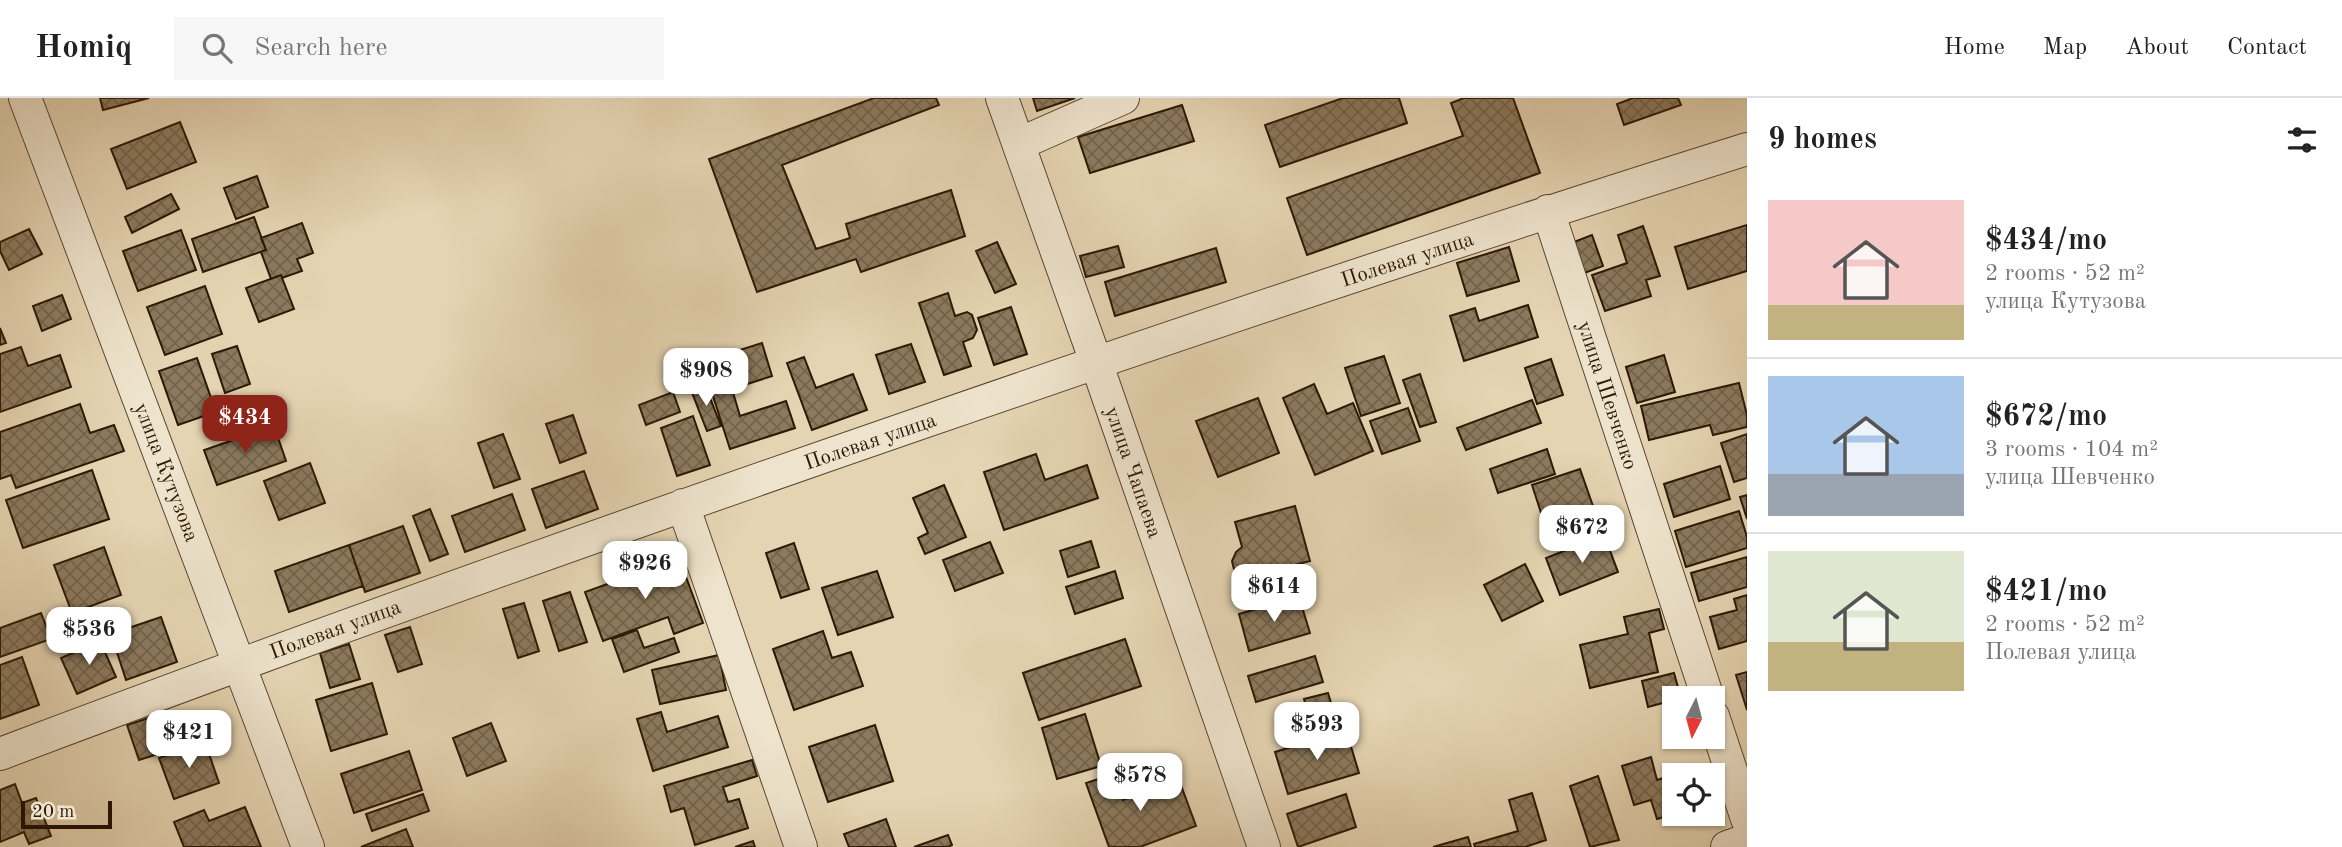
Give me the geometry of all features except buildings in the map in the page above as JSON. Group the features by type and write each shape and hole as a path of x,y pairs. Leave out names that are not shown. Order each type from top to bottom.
{"street":[{"name":"улица Кутузова","path":"25,98 308,847"},
{"name":"улица Чапаева","path":"1002,98 1097,362 1264,847"},
{"path":"1019,144 1124,98"},
{"name":"Полевая улица","path":"0,754 240,663 683,505 1097,362 1548,211 1747,149"},
{"name":"улица Шевченко","path":"1548,211 1704,686"},
{"path":"683,505 801,847"},
{"path":"1724,749 1747,819"},
{"path":"1727,847 1747,840"}]}
